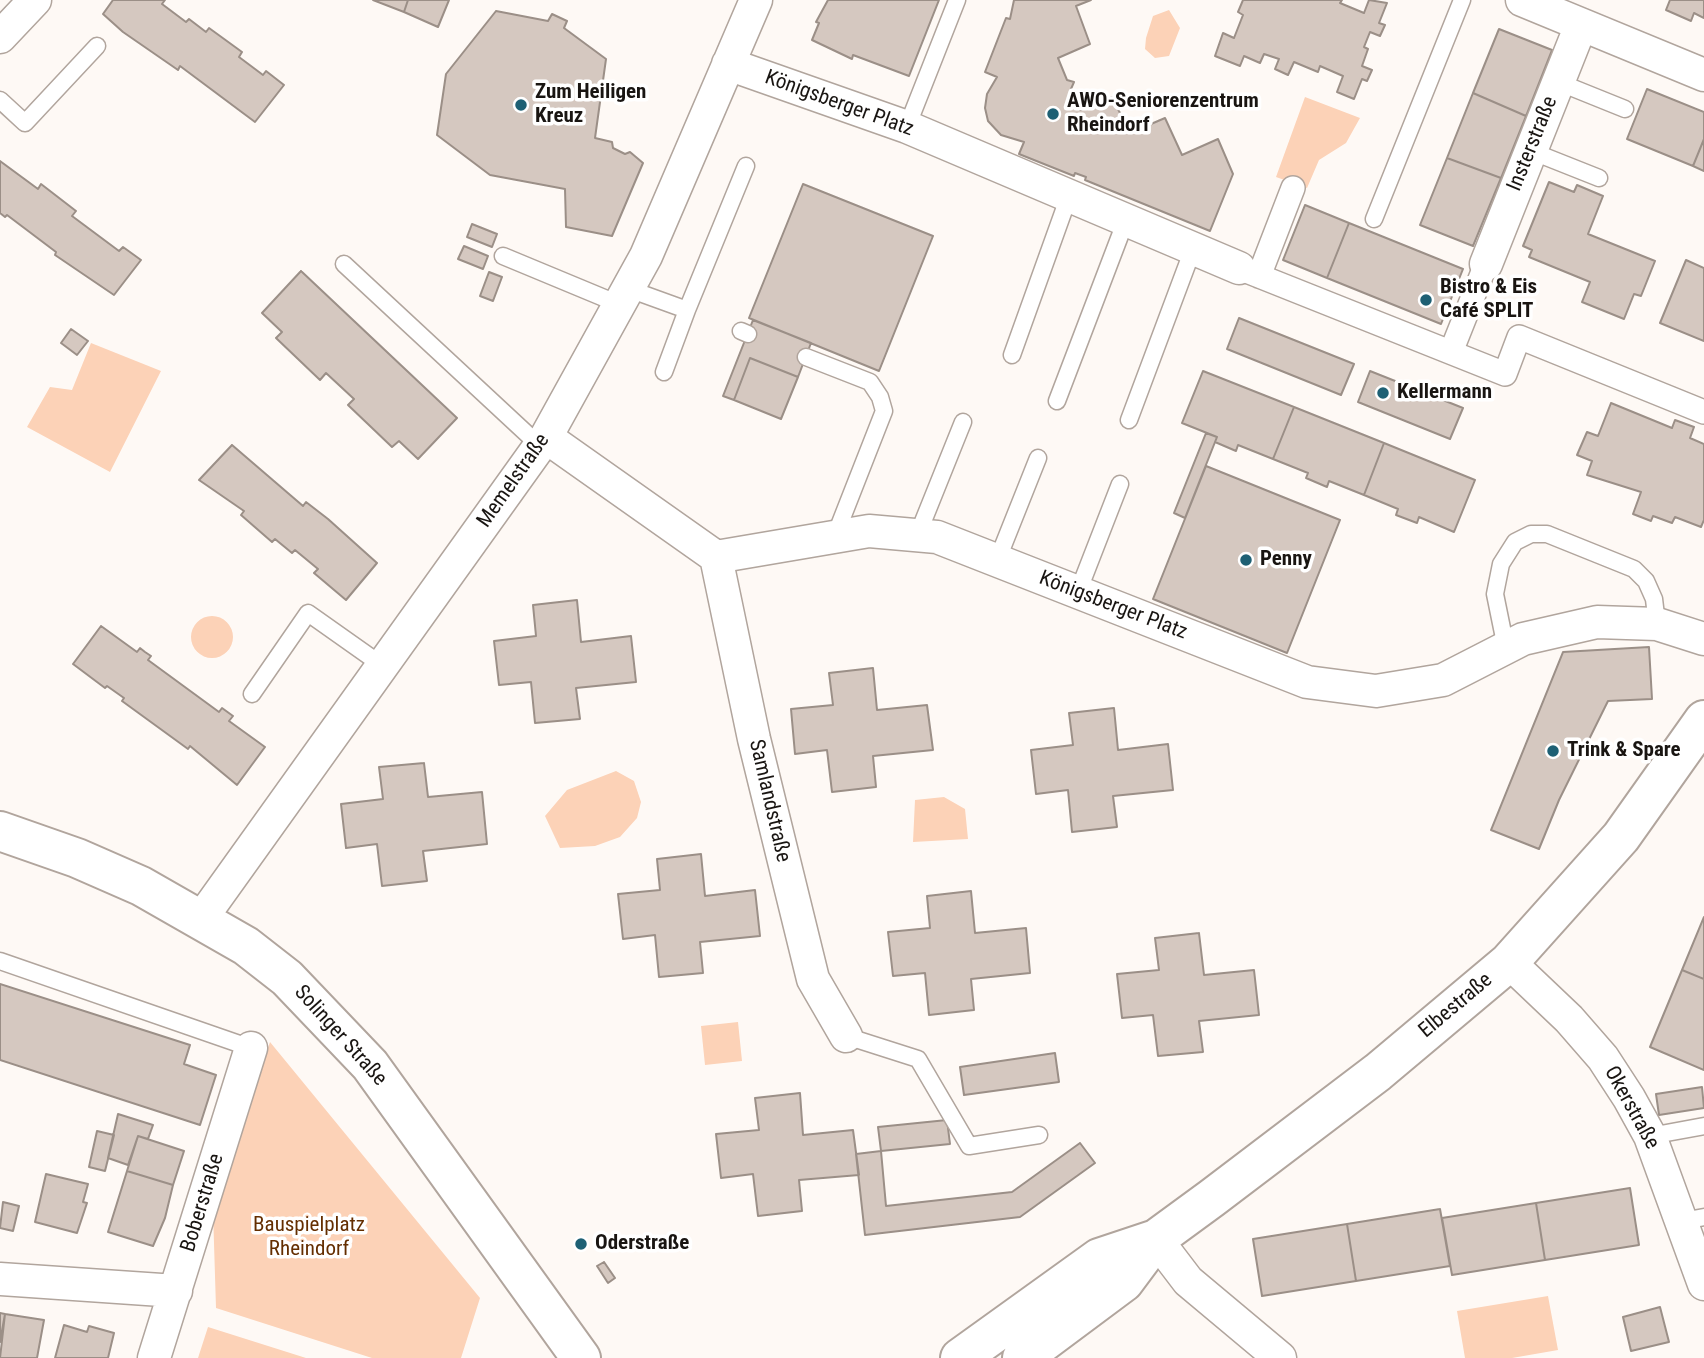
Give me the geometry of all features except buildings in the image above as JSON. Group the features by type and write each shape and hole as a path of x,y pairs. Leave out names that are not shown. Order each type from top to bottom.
{"main road":[{"name":"Elbestraße","path":"1023,1358 1125,1282 1156,1239 1378,1072 1509,962 1621,836 1704,720"},
{"name":"Solinger Straße","path":"0,831 103,869 201,919 246,946 287,978 370,1066 581,1358"},
{"name":"Elbestraße","path":"960,1358 1099,1258 1156,1239"}],"street":[{"path":"0,37 35,0"},
{"name":"Memelstraße","path":"201,919 543,442 625,297 756,0"},
{"path":"1522,0 1704,75"},
{"name":"Insterstraße","path":"1486,264 1581,25"},
{"name":"Königsberger Platz","path":"728,64 907,127 1249,272 1505,374 1519,337 1704,412"},
{"path":"1249,272 1293,188"},
{"path":"1451,352 1486,264"},
{"path":"543,442 716,557"},
{"name":"Königsberger Platz","path":"716,557 869,531 937,537 1307,682 1377,691 1443,680 1524,639 1597,622 1657,624 1704,639"},
{"name":"Samlandstraße","path":"716,557 754,740 813,979 846,1036"},
{"name":"Okerstraße","path":"1509,962 1569,1018 1603,1058 1650,1136 1693,1219 1704,1284"},
{"name":"Boberstraße","path":"154,1358 251,1048"},
{"path":"1156,1239 1188,1281 1280,1358"},
{"path":"0,1279 176,1291"}],"lane":[{"path":"907,127 957,0"},
{"path":"1374,219 1462,0"},
{"path":"0,100 25,123 97,46"},
{"path":"1558,82 1625,109"},
{"path":"1531,152 1599,178"},
{"path":"664,372 746,166"},
{"path":"1012,355 1069,196"},
{"path":"1057,401 1126,220"},
{"path":"1129,420 1193,248"},
{"path":"503,256 625,297 688,310"},
{"path":"344,264 543,442"},
{"path":"806,357 870,382 880,397 884,411 835,536"},
{"path":"918,534 963,422"},
{"path":"997,561 1038,458"},
{"path":"1078,592 1120,484"},
{"path":"1506,648 1498,621 1495,594 1501,564 1515,542 1531,534 1547,534 1634,569 1647,581 1654,599 1657,624"},
{"path":"252,694 309,613 383,666"},
{"path":"0,961 251,1048"},
{"path":"846,1036 918,1059 969,1146 1039,1135"},
{"path":"1650,1136 1704,1126"}],"green space":[{"path":"1169,10 1180,28 1169,56 1155,58 1145,49 1146,38 1153,16"},
{"path":"1305,97 1360,118 1346,143 1319,160 1307,188 1276,177"},
{"path":"91,343 161,371 110,472 27,427 50,387 72,390"},
{"path":"212,616 227,622 233,637 227,652 212,658 197,652 191,637 197,622"},
{"path":"616,771 634,781 641,802 637,818 620,837 595,846 560,848 545,816 567,790"},
{"path":"944,797 965,809 968,839 913,842 915,800"},
{"path":"738,1022 742,1061 705,1065 701,1026"},
{"name":"Bauspielplatz Rheindorf","path":"270,1042 480,1298 461,1358 372,1358 216,1308 213,1211"},
{"path":"1548,1296 1558,1350 1512,1358 1465,1358 1457,1311"},
{"path":"208,1327 306,1358 198,1358"}],"place":[{"name":"Zum Heiligen Kreuz","path":"521,105"},
{"name":"AWO-Seniorenzentrum Rheindorf","path":"1053,114"},
{"name":"Bistro & Eis Café SPLIT","path":"1426,300"},
{"name":"Kellermann","path":"1383,393"},
{"name":"Penny","path":"1246,560"},
{"name":"Trink & Spare","path":"1553,751"},
{"name":"Oderstraße","path":"581,1244"}]}
